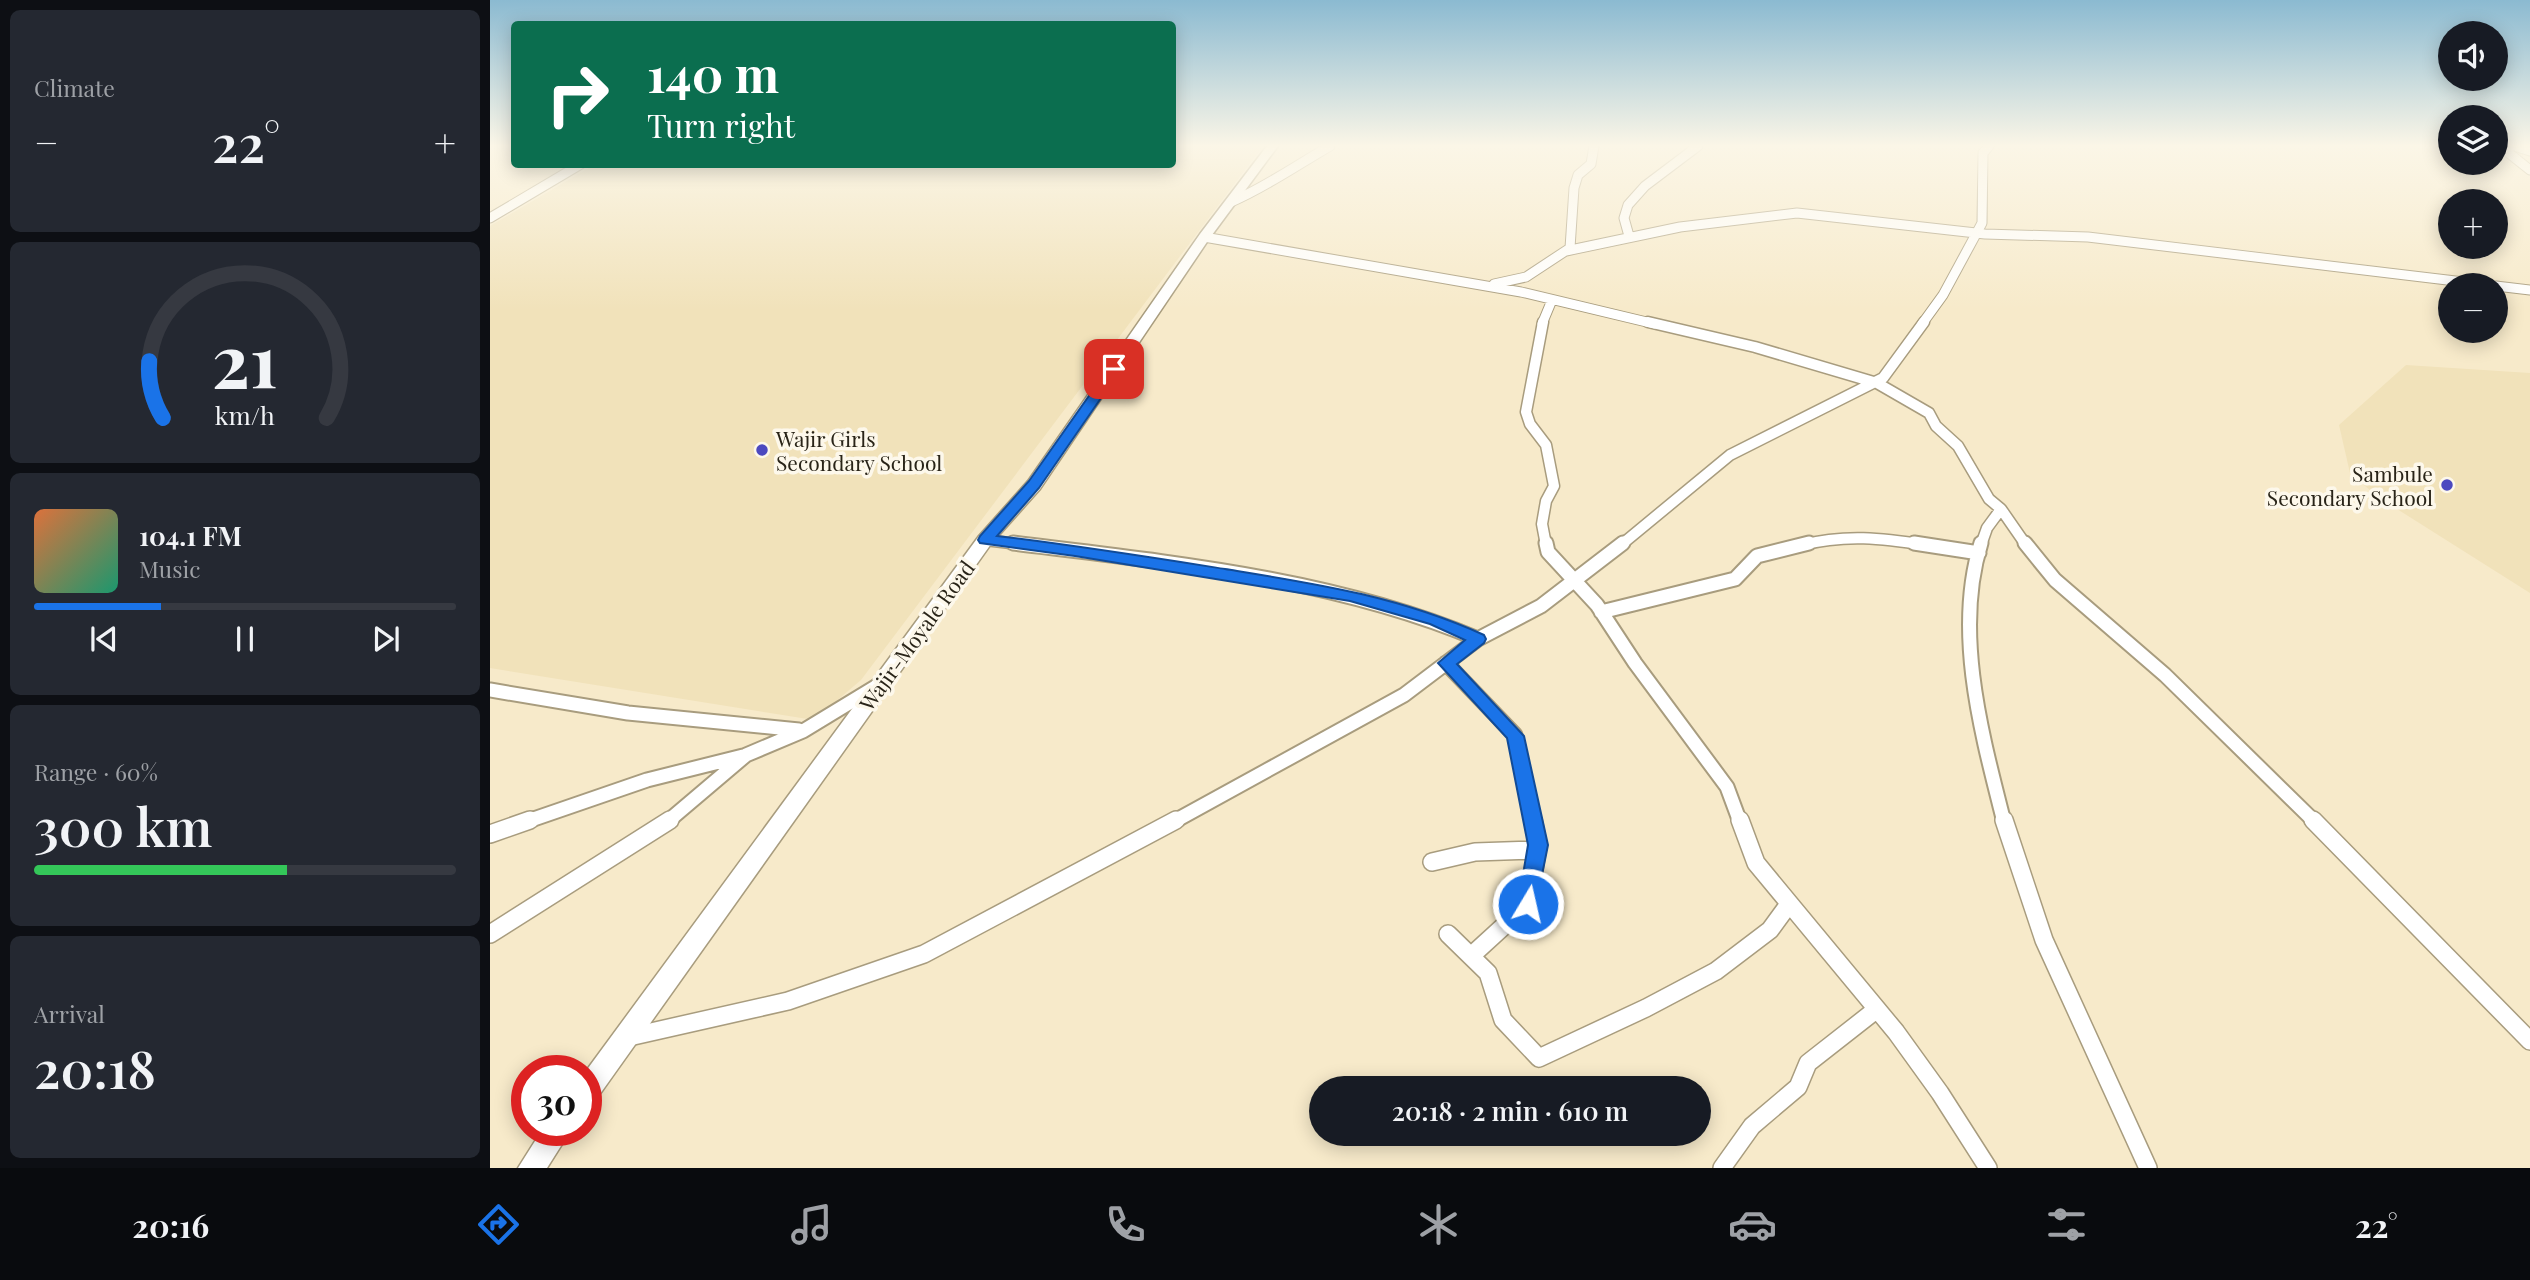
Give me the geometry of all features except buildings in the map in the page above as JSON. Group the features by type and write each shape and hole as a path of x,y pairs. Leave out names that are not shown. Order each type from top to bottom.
{"main road":[{"name":"Wajir-Moyale Road","path":"602,1071 985,540 1034,485 1204,237 1231,202"},
{"path":"531,1168 547,1146"}],"street":[{"path":"490,218 519,201"},
{"path":"1566,251 1571,244 1573,201"},
{"path":"1629,236 1623,218 1633,201"},
{"path":"627,1037 788,1000 923,954 1207,804 1392,702 1478,639 1541,606 1653,520 1730,454 1883,378 1942,295 1982,223 1983,201"},
{"path":"1486,286 1526,277 1550,258 1566,251 1629,236 1797,213 1976,232 2088,237 2438,279"},
{"path":"1204,237 1486,286 1755,347 1877,383 1929,413 1936,426 1958,446 1989,499 2001,509 2035,558 2055,580 2165,675 2250,756 2530,1041"},
{"path":"2508,287 2530,290"},
{"path":"1552,300 1539,330 1526,418 1546,442 1554,486 1546,501 1542,524 1548,552 1601,612 1635,663 1727,787 1756,863 1877,1009 1940,1093 1988,1168"},
{"path":"2001,509 1985,530 1973,579 1970,639 1982,738 2032,908 2148,1168"},
{"path":"1601,612 1735,579 1757,556 1830,538 1872,537 1979,553"},
{"path":"985,540 1088,552 1350,595 1435,620 1478,639"},
{"path":"1446,663 1515,736 1537,850 1528,904 1471,956"},
{"path":"490,834 647,780 746,755 803,731 880,684"},
{"path":"490,690 628,713 803,731"},
{"path":"490,934 673,818 746,755"},
{"path":"1432,862 1475,852 1537,850"},
{"path":"1448,933 1488,973 1503,1020 1539,1058 1716,971 1770,930 1789,904"},
{"path":"1722,1168 1752,1126 1798,1087 1808,1063 1877,1009"}],"shaded area":[{"name":"Wajir Girls Secondary School","path":"533,201 1222,201 861,680 814,720 490,668 490,226"},
{"name":"Sambule Secondary School","path":"2406,365 2530,373 2530,593 2378,497 2350,473 2339,425"}],"place":[{"name":"Wajir Girls Secondary School","path":"762,450"},
{"name":"Sambule Secondary School","path":"2447,485"}],"route":[{"path":"1114,369 1034,485 985,540 1075,550 1350,595 1435,620 1478,639 1446,663 1515,736 1538,845 1528,904"}]}
